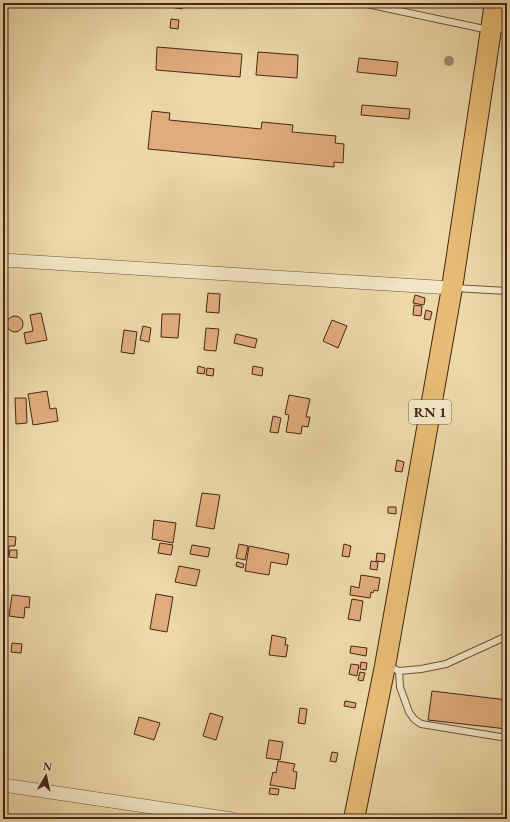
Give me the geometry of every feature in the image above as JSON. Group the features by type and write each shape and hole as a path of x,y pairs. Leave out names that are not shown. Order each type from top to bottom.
{"main road":[{"name":"RN 1","path":"354,819 392,668 496,21"}],"street":[{"path":"3,260 452,288"},
{"path":"3,785 232,819"}],"lane":[{"path":"362,3 496,21"},
{"path":"452,288 507,291"},
{"path":"507,636 446,664 421,669 392,668 409,712 414,719 421,724 507,738"}],"building":[{"path":"171,3 183,3 182,9 170,7"},
{"path":"171,19 179,20 178,29 170,28"},
{"path":"157,47 242,54 240,77 156,70"},
{"path":"258,52 298,55 297,78 256,75"},
{"path":"359,58 398,62 396,76 357,72"},
{"path":"362,105 410,109 409,119 361,115"},
{"path":"152,111 170,113 169,120 261,129 262,122 293,125 292,132 336,136 335,143 344,144 343,163 334,162 334,167 148,149"},
{"path":"208,293 220,294 219,313 206,312"},
{"path":"415,295 425,298 424,305 413,303"},
{"path":"414,305 422,306 421,316 413,315"},
{"path":"426,310 432,312 430,320 424,319"},
{"path":"41,313 47,340 26,344 24,333 33,331 30,315"},
{"path":"162,314 180,314 178,338 161,337"},
{"path":"12,316 18,316 23,321 21,330 18,332 12,332 7,327 7,321"},
{"path":"332,320 347,326 338,348 323,341"},
{"path":"143,326 151,328 149,342 140,340"},
{"path":"206,328 219,329 216,351 204,350"},
{"path":"124,330 137,332 134,354 121,352"},
{"path":"236,334 257,339 255,348 234,343"},
{"path":"198,366 205,368 204,374 197,373"},
{"path":"253,366 263,368 262,376 252,374"},
{"path":"207,368 214,369 213,376 206,375"},
{"path":"47,391 50,409 56,408 58,421 33,425 28,394"},
{"path":"289,395 310,399 306,417 310,417 308,427 302,426 301,434 286,432 289,415 285,414"},
{"path":"15,398 26,398 27,423 16,424"},
{"path":"273,416 281,418 278,433 270,432"},
{"path":"397,460 404,462 402,472 395,471"},
{"path":"202,493 220,495 214,529 196,526"},
{"path":"388,507 396,507 396,514 388,513"},
{"path":"154,520 176,523 173,543 152,539"},
{"path":"3,536 16,537 15,546 9,546 8,557 3,556"},
{"path":"160,543 173,545 171,555 158,553"},
{"path":"239,544 248,546 245,560 236,558"},
{"path":"344,544 351,546 349,557 342,556"},
{"path":"192,545 210,548 208,557 190,554"},
{"path":"249,546 289,554 287,565 271,562 269,575 245,571"},
{"path":"10,550 17,550 17,558 9,557"},
{"path":"377,553 385,554 384,562 376,561"},
{"path":"371,561 378,562 377,570 370,569"},
{"path":"237,562 244,564 243,568 236,566"},
{"path":"179,566 200,570 196,586 175,582"},
{"path":"361,575 380,578 378,591 374,590 373,593 371,592 370,598 350,595 351,586 359,588"},
{"path":"156,594 173,597 167,632 150,629"},
{"path":"12,595 30,597 29,608 25,607 24,618 9,616"},
{"path":"352,599 363,601 360,621 348,619"},
{"path":"272,635 286,638 285,645 288,645 286,657 269,655"},
{"path":"12,643 22,644 21,653 11,652"},
{"path":"351,646 367,648 366,656 350,653"},
{"path":"361,662 367,663 366,670 360,669"},
{"path":"351,664 359,665 357,676 349,674"},
{"path":"360,672 365,673 363,681 358,680"},
{"path":"432,691 507,700 507,729 428,720"},
{"path":"345,701 356,703 355,708 344,706"},
{"path":"300,708 307,709 305,724 298,723"},
{"path":"210,713 223,717 216,740 203,736"},
{"path":"139,717 160,723 154,740 134,734"},
{"path":"269,740 283,742 280,760 266,758"},
{"path":"332,752 338,753 336,762 330,761"},
{"path":"278,761 295,764 293,771 297,772 295,789 270,785 273,772 276,773"},
{"path":"270,788 279,789 278,795 269,794"}]}
